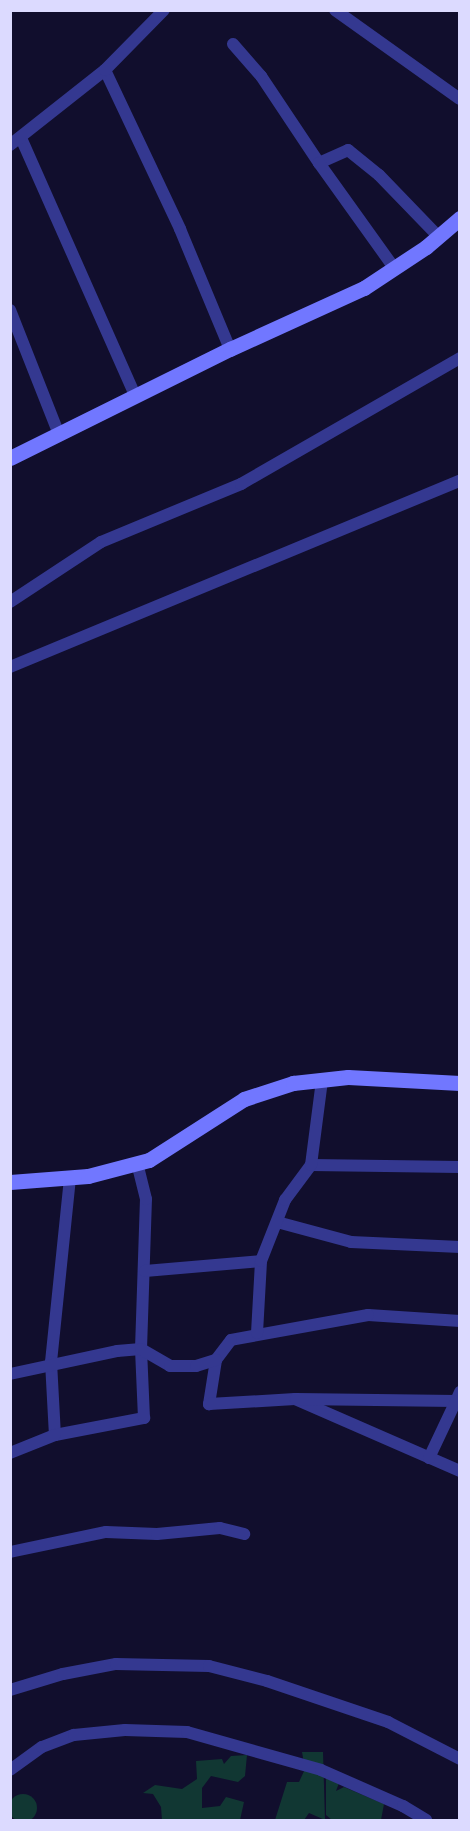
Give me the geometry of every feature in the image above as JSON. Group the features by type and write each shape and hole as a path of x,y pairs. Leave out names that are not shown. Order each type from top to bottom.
{"main road":[{"path":"10,459 58,432 230,349 328,306 395,269 459,218"},
{"path":"10,1182 70,1178 137,1164 165,1153 244,1099 293,1083 348,1077 459,1083"}],"street":[{"path":"135,395 16,142 105,70 164,10"},
{"path":"335,10 459,99"},
{"path":"233,44 261,76 319,163 395,269"},
{"path":"105,70 180,229 230,349"},
{"path":"319,163 348,150 379,175 438,236"},
{"path":"10,309 58,432"},
{"path":"10,602 75,563 101,542 186,510 241,484 459,358"},
{"path":"10,667 459,481"},
{"path":"257,1333 261,1261 285,1200 311,1165 322,1080"},
{"path":"10,1453 55,1435 144,1418 141,1349 146,1199 137,1164"},
{"path":"311,1165 459,1167"},
{"path":"55,1435 51,1362 70,1178"},
{"path":"277,1222 351,1242 459,1247"},
{"path":"145,1271 261,1261"},
{"path":"429,1458 458,1397 209,1404 216,1360 231,1340 257,1333 368,1315 459,1321"},
{"path":"10,1374 51,1362 141,1349 170,1366 196,1366 216,1360"},
{"path":"294,1400 459,1471"},
{"path":"10,1552 106,1532 157,1534 220,1528 243,1534"},
{"path":"10,1690 63,1674 116,1664 209,1666 267,1681 388,1722 459,1759"},
{"path":"10,1770 42,1747 74,1735 125,1730 187,1732 321,1770 403,1806 426,1821"}],"green space":[{"path":"302,1752 323,1752 325,1820 309,1813 304,1820 275,1820 287,1782 299,1782 305,1769"},
{"path":"247,1755 245,1776 238,1782 211,1776 202,1788 202,1808 220,1806 226,1797 244,1802 240,1820 162,1820 161,1807 153,1794 143,1793 155,1785 182,1789 197,1779 196,1761 222,1759 224,1764 231,1756"},
{"path":"326,1778 339,1783 336,1791 344,1787 384,1804 381,1820 332,1820 326,1815"},
{"path":"23,1794 33,1798 37,1808 33,1818 23,1822 13,1818 9,1808 13,1798"}]}
